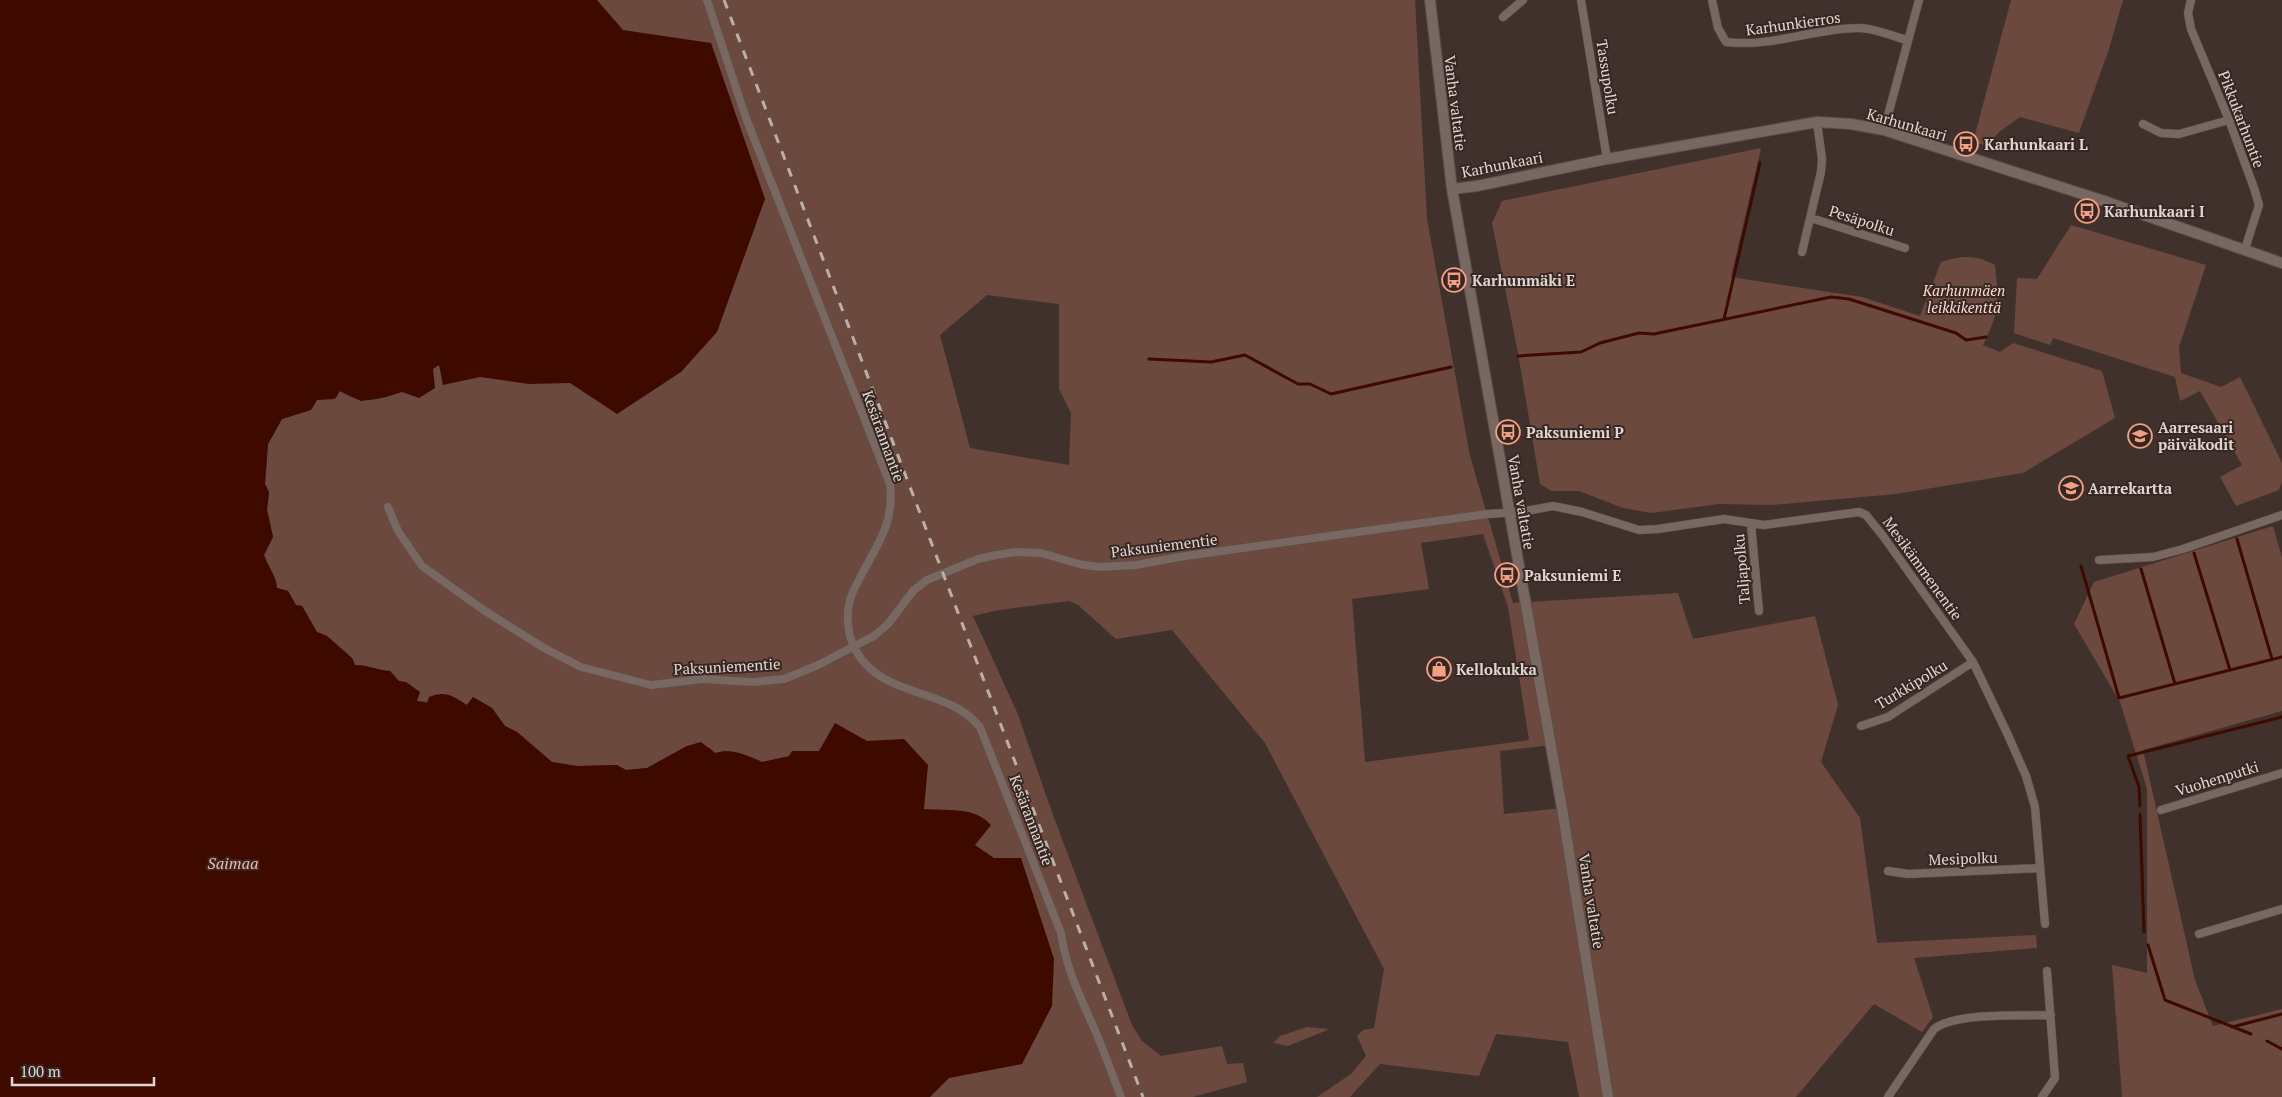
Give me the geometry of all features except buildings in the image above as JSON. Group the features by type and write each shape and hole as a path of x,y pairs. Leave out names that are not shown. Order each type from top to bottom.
{"main road":[{"name":"Vanha valtatie","path":"1430,0 1452,189 1562,808 1608,1097"},
{"name":"Karhunkaari","path":"1452,189 1477,186 1607,159 1817,122 1851,124 1884,130 2052,184 2282,263"}],"street":[{"name":"Kesärannantie","path":"707,0 746,118 890,484 892,500 890,517 883,536 850,600 848,631 854,647 870,670 882,679 954,707 968,715 980,727 1061,933 1064,954 1073,984 1094,1027 1121,1097"},
{"path":"1504,18 1523,0"},
{"name":"Tassupolku","path":"1581,0 1607,159"},
{"name":"Karhunkierros","path":"1712,0 1718,28 1726,42 1742,44 1861,28 1907,40"},
{"path":"1884,130 1919,0"},
{"name":"Pikkukarhuntie","path":"2190,0 2188,13 2192,29 2229,120 2259,205 2245,249"},
{"path":"2143,124 2161,132 2179,134 2229,120"},
{"path":"1802,252 1811,218 1822,159 1817,122"},
{"name":"Pesäpolku","path":"1811,218 1905,248"},
{"name":"Mesikämmenentie","path":"1509,512 1521,512 1553,506 1582,512 1639,530 1724,520 1738,520 1751,524 1771,524 1859,512 1866,515 1889,543 1973,662 2026,776 2035,807 2045,924"},
{"name":"Paksuniementie","path":"388,507 398,531 422,566 482,609 536,644 581,667 651,685 703,679 752,682 784,679 874,636 888,624 914,591 927,580 972,562 996,555 1016,552 1041,553 1083,565 1101,567 1136,565 1178,557 1509,512"},
{"path":"2099,560 2160,555 2282,515"},
{"name":"Taljapolku","path":"1751,524 1759,611"},
{"name":"Turkkipolku","path":"1861,726 1888,717 1973,662"},
{"name":"Vuohenputki","path":"2161,810 2282,774"},
{"name":"Mesipolku","path":"1888,871 1908,874 2040,868"},
{"path":"2200,934 2282,909"},
{"path":"2042,1097 2055,1078 2048,971"},
{"path":"1888,1097 1934,1029 1940,1024 1956,1019 2052,1015"}],"green space":[{"path":"511,0 1415,0 1427,219 1470,456 1513,603 1678,593 1693,639 1815,616 1838,705 1821,762 1860,818 1877,943 2036,935 2037,948 1914,958 1933,1017 1922,1032 1874,1004 1796,1097 1579,1097 1568,1042 1496,1034 1479,1076 1380,1064 1350,1097 1317,1097 1351,1074 1366,1056 1357,1036 1363,1030 1374,1028 1384,969 1265,743 1172,630 1116,639 1078,605 1069,601 999,610 973,616 1017,712 1053,815 1132,1025 1142,1041 1161,1056 1222,1046 1227,1064 1243,1063 1247,1082 1193,1097 713,1097 761,761 739,753 727,751 715,753 710,748 687,746 647,768 626,770 617,765 577,766 552,762 517,732 505,726 492,708 473,697 467,705 417,701 390,671 355,665 352,658 327,636 317,632 302,606 296,605 288,591 277,588 264,555 273,537 267,510 269,492 265,484 268,444 282,419 311,410 317,400 335,398 339,391 359,400 382,398 400,391 433,369","holes":["987,295 1059,304 1059,389 1071,413 1069,465 970,448 940,335","1483,534 1508,607 1529,740 1365,762 1352,599 1429,589 1421,543","1551,745 1562,808 1504,814 1500,751"]},
{"path":"2011,0 2123,0 2109,49 2079,133 2020,117 1999,132 1988,146 1973,142"},
{"name":"Karhunmäen leikkikenttä","path":"1761,148 1731,277 1862,297 1920,316 1941,262 1968,257 1987,261 1995,265 1997,306 1993,323 1983,345 2000,352 2013,343 2102,371 2115,418 2023,473 1896,494 1771,505 1719,504 1651,513 1623,508 1579,491 1551,491 1540,484 1518,353 1492,223 1502,201"},
{"path":"2071,225 2206,265 2179,347 2181,373 2221,387 2240,377 2282,463 2282,481 2279,490 2236,506 2220,477 2242,465 2200,391 2180,401 2175,377 2053,338 2050,345 2014,333 2017,278 2037,279"},
{"path":"2273,526 2282,558 2282,711 2143,750 2195,980 2213,1026 2282,1009 2282,1097 2122,1097 2112,965 2147,973 2147,789 2120,702 2074,624 2094,582"},
{"path":"1307,1027 1330,1029 1288,1046 1273,1043 1280,1036"}],"water":[{"name":"Saimaa","path":"0,0 597,0 623,30 711,43 765,199 717,332 681,372 617,414 570,383 529,384 480,377 443,385 439,365 433,369 435,388 419,398 402,392 361,401 340,391 335,399 317,400 311,410 282,419 268,444 265,484 269,492 267,510 273,537 264,555 277,588 288,591 296,605 302,606 317,632 327,636 352,658 355,665 390,671 399,681 406,682 420,692 417,701 427,703 429,697 444,694 467,705 473,697 492,708 505,726 517,732 552,762 577,766 617,765 626,770 647,768 687,746 701,742 715,753 728,751 762,762 789,756 792,751 819,751 835,723 867,741 904,739 928,765 924,809 969,812 977,815 991,825 975,845 994,858 1021,858 1054,959 1052,1006 1022,1064 949,1078 930,1097 0,1097"}],"waterway":[{"path":"1724,319 1760,163"},
{"path":"1518,356 1581,352 1600,343 1639,333 1654,334 1831,297 1849,299 1956,333 1966,340 1986,337"},
{"path":"1149,359 1211,362 1245,355 1298,384 1310,384 1331,394 1451,367"},
{"path":"2237,539 2272,659"},
{"path":"2194,553 2230,670"},
{"path":"2081,566 2119,698 2282,657"},
{"path":"2141,569 2175,684"},
{"path":"2140,806 2139,787 2128,756 2282,717"},
{"path":"2140,814 2144,932"},
{"path":"2148,945 2165,1000 2251,1034"},
{"path":"2232,1027 2282,1014"},
{"path":"2267,1041 2282,1049"}],"railway":[{"path":"724,0 1143,1097"}],"place":[{"name":"Karhunkaari L","path":"1966,144"},
{"name":"Karhunkaari I","path":"2087,211"},
{"name":"Karhunmäki E","path":"1454,280"},
{"name":"Paksuniemi P","path":"1508,432"},
{"name":"Aarresaari päiväkodit","path":"2140,436"},
{"name":"Aarrekartta","path":"2071,488"},
{"name":"Paksuniemi E","path":"1507,575"},
{"name":"Kellokukka","path":"1439,669"}]}
